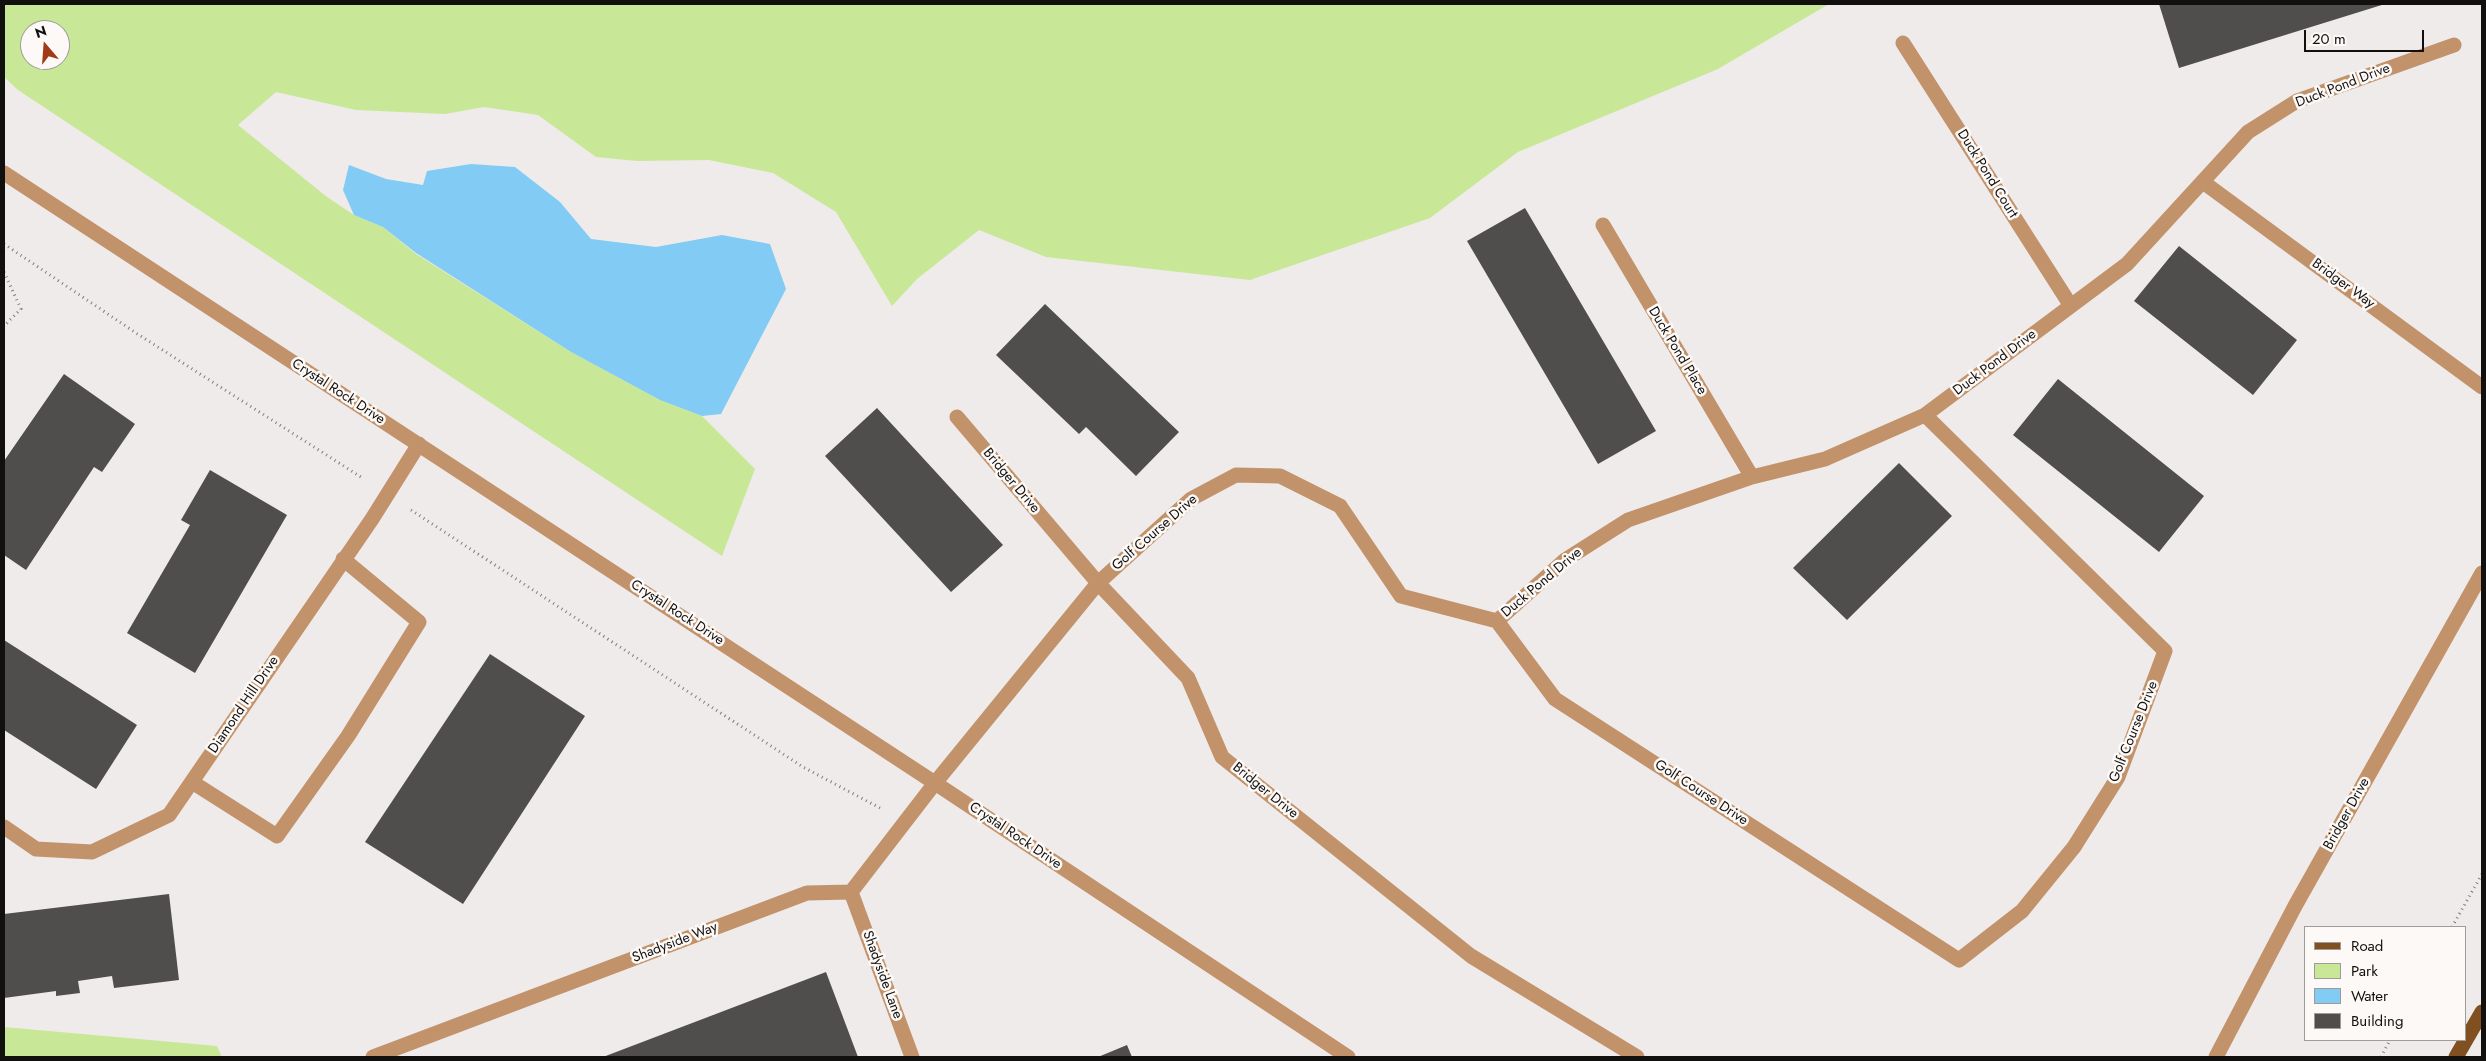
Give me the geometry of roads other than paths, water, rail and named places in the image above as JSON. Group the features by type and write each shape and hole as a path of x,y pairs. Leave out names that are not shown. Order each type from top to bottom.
{"main road":[{"path":"2466,1040 2482,1012"},
{"path":"2456,1057 2465,1041"}],"street":[{"name":"Duck Pond Court","path":"1903,43 2070,306"},
{"name":"Duck Pond Drive","path":"1497,620 1565,560 1628,520 1752,477 1825,459 1925,415 2127,264 2248,132 2297,101 2454,45"},
{"name":"Crystal Rock Drive","path":"4,173 935,783 1348,1057"},
{"name":"Bridger Way","path":"2203,182 2482,387"},
{"name":"Duck Pond Place","path":"1603,225 1752,477"},
{"name":"Golf Course Drive","path":"935,783 1098,583 1192,499 1236,475 1280,476 1340,506 1401,596 1497,620 1555,698 1959,960 2022,910 2074,847 2118,778 2165,652 1925,415"},
{"name":"Bridger Drive","path":"957,418 1098,583 1188,678 1222,757 1471,956 1637,1057"},
{"name":"Diamond Hill Drive","path":"4,827 36,849 92,852 169,815 344,560 419,444"},
{"path":"192,782 277,836 348,736 420,622 344,560"},
{"name":"Bridger Drive","path":"2216,1057 2295,906 2482,573"},
{"path":"851,892 935,783"},
{"name":"Shadyside Way","path":"373,1057 807,893 851,892"},
{"name":"Shadyside Lane","path":"851,892 912,1057"}],"water":[{"path":"471,164 515,167 560,202 591,239 656,247 722,235 770,244 786,289 721,414 702,416 660,400 571,352 416,253 383,227 354,215 343,190 349,165 386,179 423,185 427,171"}]}
